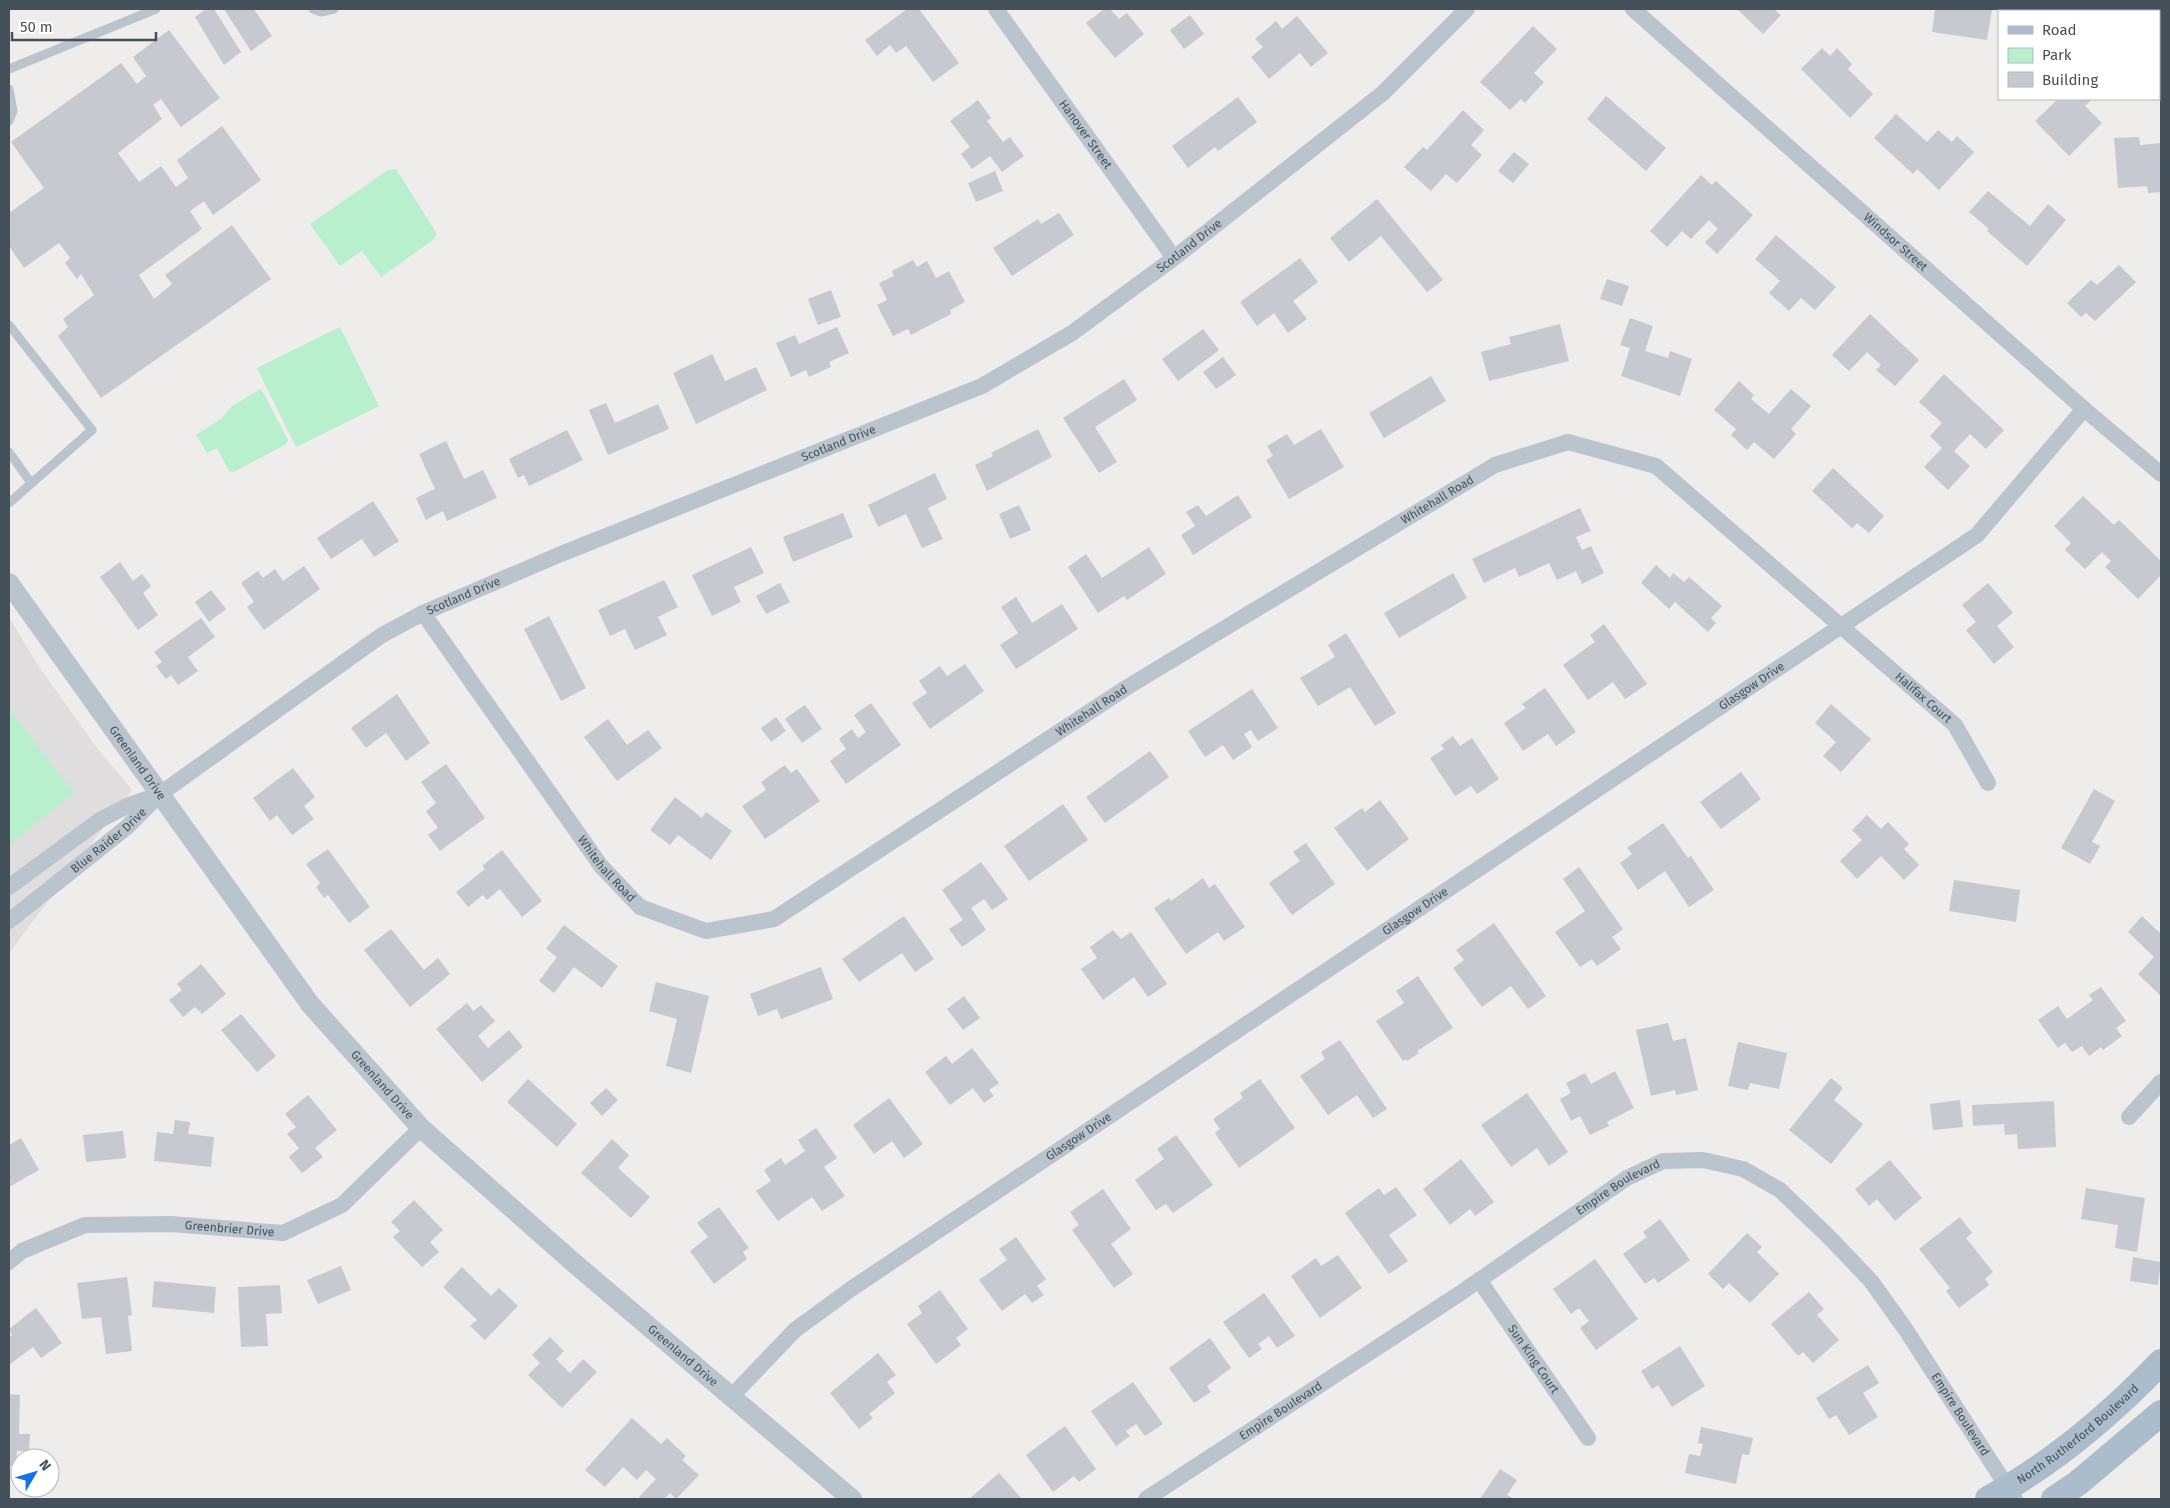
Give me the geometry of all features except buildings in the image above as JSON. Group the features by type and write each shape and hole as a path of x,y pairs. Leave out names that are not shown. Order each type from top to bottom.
{"main road":[{"name":"North Rutherford Boulevard","path":"2004,1495 2067,1447 2144,1380 2161,1362"},
{"path":"2054,1499 2078,1483 2161,1413"}],"street":[{"name":"Hanover Street","path":"996,9 1174,258"},
{"name":"Scotland Drive","path":"160,794 382,635 423,613 561,554 982,386 1072,333 1174,258 1383,93 1467,9"},
{"name":"Windsor Street","path":"1633,9 2084,409 2161,474"},
{"name":"Glasgow Drive","path":"731,1397 794,1330 851,1289 1977,535 2084,409"},
{"name":"Whitehall Road","path":"423,613 602,866 640,907 706,931 774,919 1129,686 1494,465 1568,442 1656,466 1840,627"},
{"name":"Greenland Drive","path":"9,583 310,1004 421,1128 574,1263 852,1499"},
{"name":"Halifax Court","path":"1840,627 1955,725 1988,783"},
{"name":"Blue Raider Drive","path":"9,887 100,820 129,805 160,794"},
{"name":"Blue Raider Drive","path":"9,921 127,827 160,794"},
{"path":"2129,1117 2161,1082"},
{"name":"Greenbrier Drive","path":"9,1262 22,1251 85,1225 171,1224 284,1233 342,1205 421,1128"},
{"name":"Empire Boulevard","path":"1146,1499 1480,1280 1627,1178 1663,1161 1703,1160 1743,1169 1780,1190 1880,1290 2004,1495"},
{"name":"Sun King Court","path":"1480,1280 1588,1438"}],"lane":[{"path":"9,69 156,9"},
{"path":"313,9 321,12 334,9"},
{"path":"9,89 13,111 9,121"},
{"path":"9,503 92,430 10,331"},
{"path":"9,452 31,483"}],"shaded area":[{"path":"9,617 37,664 97,748 132,790 9,953"}],"green space":[{"path":"396,169 437,234 433,240 381,277 362,251 340,266 310,224 388,170"},
{"path":"340,327 379,406 296,447 257,368"},
{"path":"261,389 288,440 286,444 234,472 229,471 217,448 207,453 196,435 222,418 232,406"},
{"path":"9,709 74,793 9,845"}]}
